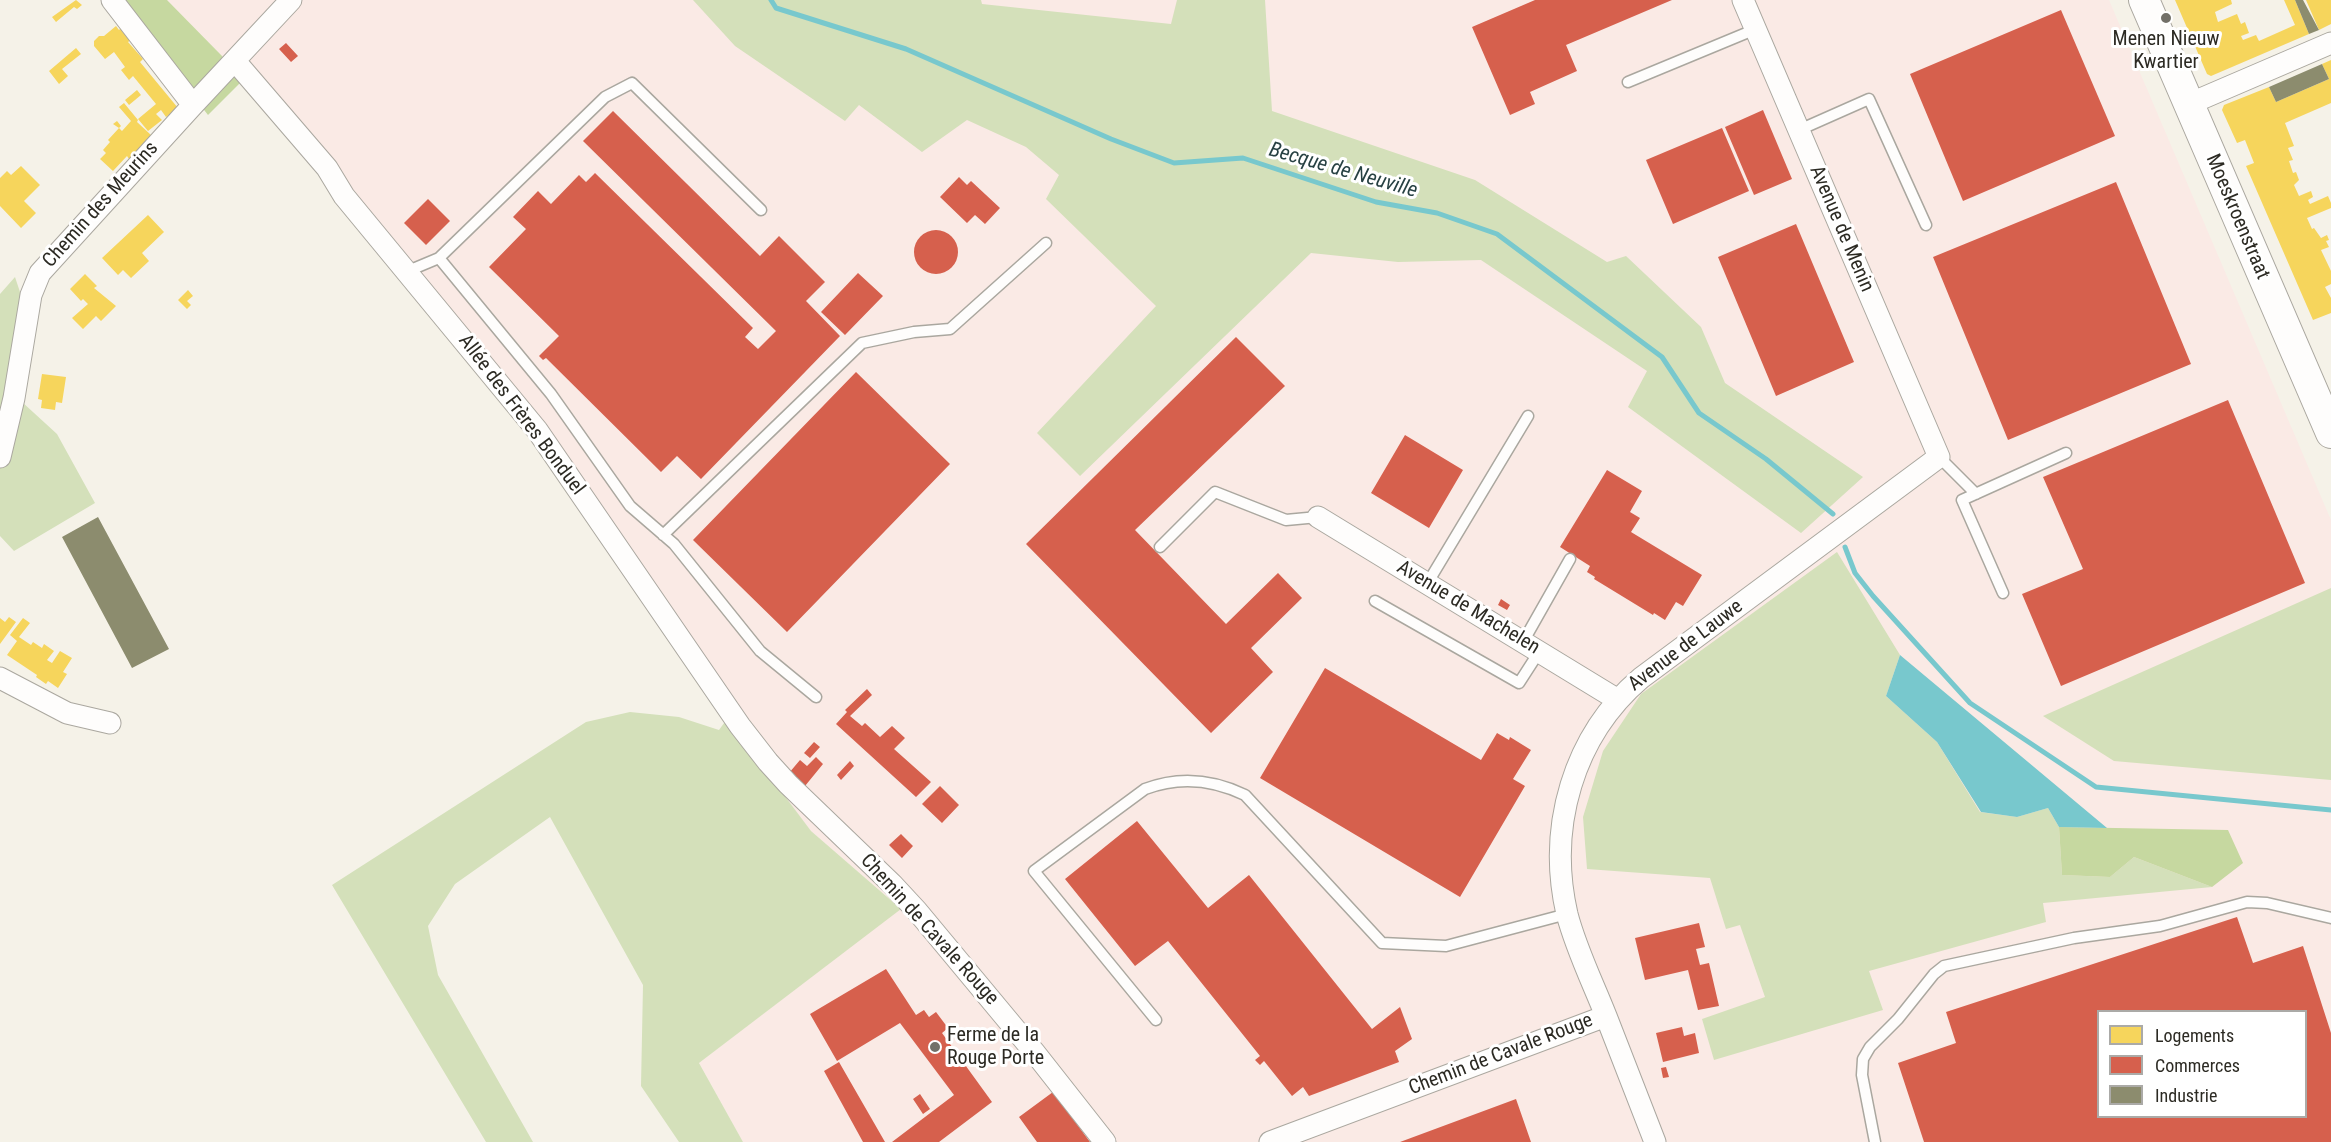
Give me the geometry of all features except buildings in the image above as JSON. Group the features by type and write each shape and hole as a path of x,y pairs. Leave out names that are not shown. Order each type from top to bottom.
{"main road":[{"name":"Moeskroenstraat","path":"2144,0 2331,433"}],"street":[{"path":"111,0 193,105"},
{"name":"Chemin des Meurins","path":"0,457 14,398 35,282 46,265 291,0"},
{"name":"Avenue de Menin","path":"1743,0 1940,457"},
{"path":"2189,104 2331,44"},
{"name":"Allée des Frères Bonduel","path":"235,61 327,168 344,196 537,430 740,726 788,784"},
{"name":"Avenue de Lauwe","path":"1606,1016 1568,914 1560,863 1562,829 1568,794 1585,748 1594,732 1618,700 1641,678 1940,457"},
{"name":"Avenue de Machelen","path":"1318,517 1618,700"},
{"path":"0,678 67,713 110,723"},
{"name":"Chemin de Cavale Rouge","path":"788,784 917,911 1049,1069 1105,1142"},
{"name":"Chemin de Cavale Rouge","path":"1270,1142 1606,1016 1655,1142"}],"lane":[{"path":"1628,82 1756,29"},
{"path":"408,271 439,258 605,97 632,83 761,210"},
{"path":"1799,130 1869,99 1926,225"},
{"path":"663,535 862,343 914,332 950,329 1046,243"},
{"path":"439,258 551,394 630,506 674,544 760,651 816,697"},
{"path":"1427,584 1528,416"},
{"path":"2003,593 1962,500 2066,453"},
{"path":"1940,457 1976,494"},
{"path":"1160,547 1215,492 1286,520 1318,517"},
{"path":"1375,601 1519,683 1531,647 1570,559"},
{"path":"1156,1020 1034,871 1145,789 1160,783 1181,780 1202,781 1231,788 1245,795 1382,943 1446,946 1568,914"},
{"path":"1875,1142 1862,1075 1863,1059 1870,1047 1898,1019 1934,974 1944,966 2074,938 2160,926 2247,902 2267,903 2331,918"}],"shaded area":[{"path":"167,0 2109,0 2331,520 2331,1142 743,1142 699,1063 900,908 811,831 727,719 529,431 321,177 240,83 222,56"}],"green space":[{"path":"119,0 167,0 222,56 240,83 208,115"},
{"path":"693,0 981,0 982,4 1171,24 1177,0 1265,0 1272,111 1475,180 1607,262 1626,256 1701,327 1725,383 1863,477 1801,533 1628,407 1647,371 1481,260 1398,262 1311,253 1080,476 1037,433 1156,306 1046,199 1059,175 1026,147 967,120 922,152 859,105 845,121 735,46"},
{"path":"15,277 23,301 10,391 57,434 95,503 14,551 0,536 0,294"},
{"path":"1837,552 1900,655 1886,696 1937,742 1980,812 2017,817 2048,808 2059,827 2062,875 2110,877 2134,857 2212,887 2043,903 2046,922 1869,971 1883,1010 1714,1060 1702,1019 1765,997 1740,925 1726,929 1710,878 1587,869 1583,817 1603,751 1641,694"},
{"path":"2331,588 2331,780 2114,761 2043,716"},
{"path":"630,712 679,717 719,730 727,719 811,831 901,909 699,1063 743,1142 679,1142 641,1086 643,985 550,817 455,884 428,926 438,975 533,1142 486,1142 332,885 586,722"},
{"path":"2059,827 2228,830 2243,863 2212,887 2134,857 2110,877 2062,875"}],"water":[{"path":"1900,655 2107,828 2059,827 2048,808 2017,817 1981,812 1937,742 1886,696"}],"waterway":[{"name":"Becque de Neuville","path":"771,0 776,8 906,49 1111,139 1174,163 1243,158 1376,202 1437,213 1497,234 1662,357 1699,413 1766,459 1833,514"},
{"path":"1845,547 1855,573 1873,596 1970,703 2096,787 2331,810"}],"place":[{"name":"Menen Nieuw Kwartier","path":"2166,18"},
{"name":"Ferme de la Rouge Porte","path":"935,1047"}]}
